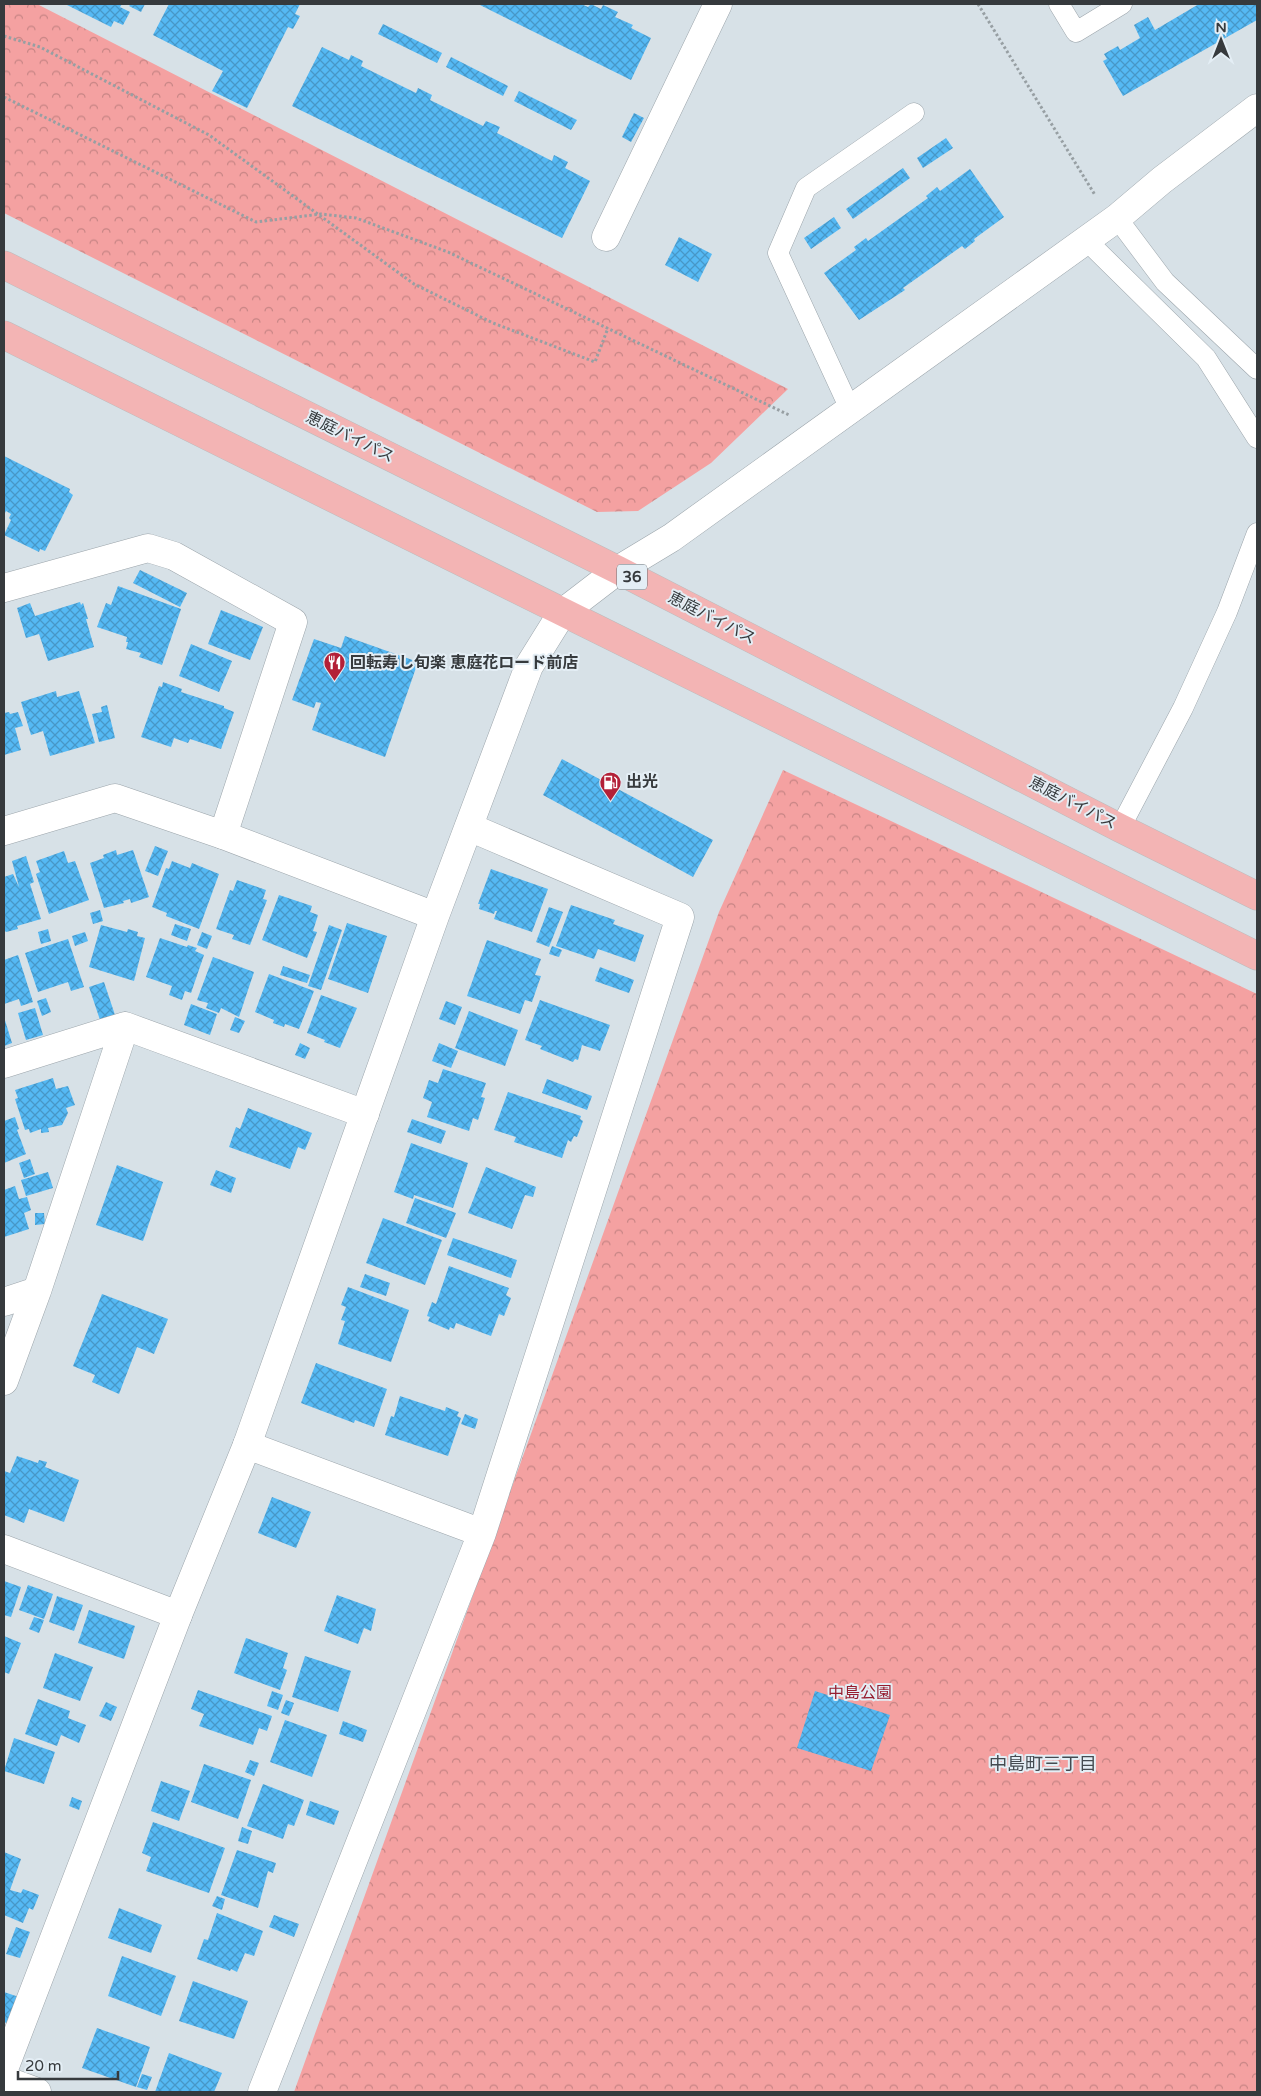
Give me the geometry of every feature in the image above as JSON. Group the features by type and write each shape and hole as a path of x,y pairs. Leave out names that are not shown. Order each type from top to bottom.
{"highway":[{"name":"恵庭バイパス","path":"4,265 618,570 1120,828 1257,896"},
{"path":"4,335 1257,956"}],"street":[{"path":"606,237 718,4"},
{"path":"4,2069 178,1616 247,1445 435,916 529,666 562,613 618,570 671,538 1086,240 1108,210 1162,180 1257,108"},
{"path":"4,588 148,548 174,556 293,622 223,835"},
{"path":"4,831 114,798 223,835 435,916"},
{"path":"262,2092 482,1533 680,917 469,827"},
{"path":"4,1064 125,1026 365,1114"},
{"path":"4,1381 37,1291 125,1026"},
{"path":"4,1302 37,1291"},
{"path":"247,1445 482,1533"},
{"path":"4,1549 178,1616"},
{"path":"4,2080 37,2092"}],"lane":[{"path":"1059,4 1076,32 1122,4"},
{"path":"850,409 778,253 806,188 914,113"},
{"path":"1108,210 1165,282 1257,369"},
{"path":"1086,240 1206,358 1257,438"},
{"path":"1120,828 1211,647 1227,612 1257,533"}],"path":[{"path":"978,4 1108,210"},
{"path":"4,36 40,47 209,134 414,284 493,323 596,362 608,328"},
{"path":"4,97 256,222 320,214 356,218 448,252 794,418"}],"green space":[{"path":"4,4 37,4 788,389 711,463 638,511 597,512 4,213"},
{"name":"中島公園","path":"783,770 1257,994 1257,2092 294,2092 719,912"}],"building":[{"path":"65,4 122,4 120,7 130,12 123,25 114,21 111,27"},
{"path":"131,4 145,4 141,12 129,6"},
{"path":"169,4 300,4 295,14 300,16 293,29 288,27 247,108 212,91 223,71 153,35"},
{"path":"478,4 581,4 588,7 591,4 601,9 603,5 618,12 615,17 633,25 631,28 651,38 631,80"},
{"path":"1199,4 1257,4 1257,20 1123,96 1103,61 1107,59 1104,54 1118,46 1120,50 1140,38 1134,25 1148,17 1155,30"},
{"path":"383,24 442,53 437,63 378,34"},
{"path":"322,47 349,60 351,55 363,61 361,66 416,93 418,88 432,95 430,100 483,126 486,121 500,127 497,133 552,161 554,155 568,162 565,168 590,181 562,238 292,106"},
{"path":"451,57 508,86 503,96 446,67"},
{"path":"519,91 577,120 571,130 514,101"},
{"path":"634,113 644,118 631,142 622,137"},
{"path":"946,138 953,148 923,168 917,158"},
{"path":"903,168 910,178 853,219 846,209"},
{"path":"970,169 1004,217 974,239 975,241 965,249 962,246 903,288 905,290 859,320 824,273 856,250 854,247 866,238 868,241 928,198 926,196 937,187 940,191"},
{"path":"834,217 841,228 811,249 804,238"},
{"path":"679,237 712,254 698,282 665,265"},
{"path":"4,456 70,489 69,492 73,495 45,551 40,549 39,552 4,535 11,520 9,518 11,514 6,511 4,515"},
{"path":"140,570 187,593 180,607 133,583"},
{"path":"118,586 181,609 162,665 139,657 141,653 126,649 127,637 97,627 106,603 111,605"},
{"path":"80,602 81,605 83,603 88,619 86,619 94,647 48,661 39,634 26,638 17,608 30,603 35,616"},
{"path":"221,610 263,627 250,660 208,644"},
{"path":"345,636 418,662 385,757 312,730 321,703 316,702 314,708 292,700 314,639 341,648"},
{"path":"191,644 232,661 219,692 179,676"},
{"path":"163,682 182,689 181,692 224,706 224,708 234,712 221,749 190,739 188,743 174,738 171,747 141,737 159,686 162,687"},
{"path":"56,691 57,697 79,691 95,743 50,756 43,731 31,735 21,702"},
{"path":"107,705 115,738 99,742 92,714 102,712 101,707"},
{"path":"9,712 10,714 18,712 23,726 15,728 21,750 4,755 4,713"},
{"path":"562,759 713,840 693,877 543,795"},
{"path":"155,846 168,851 158,876 145,871"},
{"path":"116,850 117,855 133,850 149,897 131,903 130,899 123,901 124,903 104,908 90,863 104,858 103,855"},
{"path":"64,851 68,863 75,861 89,900 49,914 36,874 40,872 36,861"},
{"path":"26,856 34,882 30,884 41,919 17,926 18,929 6,932 4,930 4,877 13,874 19,887 12,861"},
{"path":"172,861 190,868 192,863 219,874 199,929 166,916 167,913 152,907 166,868 169,869"},
{"path":"491,869 548,889 532,932 494,919 497,911 494,914 479,909 480,904 478,904"},
{"path":"237,880 266,890 263,899 267,900 250,945 232,939 234,935 216,929 230,890 233,891"},
{"path":"279,895 312,906 310,912 318,915 313,931 317,932 307,958 262,940"},
{"path":"571,905 615,920 613,924 644,935 635,962 598,949 594,959 556,946"},
{"path":"549,907 563,912 549,947 536,942"},
{"path":"100,910 103,921 93,924 90,913"},
{"path":"347,923 387,936 368,993 328,979"},
{"path":"175,924 191,929 187,941 171,935"},
{"path":"101,925 127,932 128,929 138,932 137,936 145,938 134,981 89,967"},
{"path":"329,925 342,930 321,990 308,986"},
{"path":"48,929 51,941 41,944 38,932"},
{"path":"85,932 88,941 75,946 72,936"},
{"path":"202,932 212,936 207,949 197,945"},
{"path":"160,938 187,947 188,945 197,948 195,951 204,955 191,993 185,991 182,1000 169,995 172,986 146,977"},
{"path":"68,939 84,987 71,991 68,982 38,992 25,953"},
{"path":"487,940 541,959 535,975 541,976 532,1002 525,1000 520,1014 467,996"},
{"path":"552,946 562,950 559,957 549,954"},
{"path":"18,955 33,1002 21,1006 19,999 4,1004 4,960"},
{"path":"213,957 254,972 239,1017 221,1008 219,1013 206,1008 208,1003 197,1000"},
{"path":"283,966 310,975 307,983 280,975"},
{"path":"600,967 634,980 629,993 595,981"},
{"path":"269,974 314,991 299,1029 285,1024 284,1027 273,1023 274,1020 255,1012"},
{"path":"104,982 116,1018 101,1023 89,987"},
{"path":"321,995 357,1008 340,1048 307,1033"},
{"path":"46,998 51,1012 42,1016 37,1001"},
{"path":"540,1000 610,1025 600,1051 582,1045 578,1060 575,1059 573,1062 540,1049 542,1046 525,1040"},
{"path":"446,1001 462,1007 455,1025 439,1019"},
{"path":"191,1004 217,1014 210,1035 184,1025"},
{"path":"35,1008 43,1035 26,1040 18,1013"},
{"path":"469,1011 518,1030 505,1066 455,1048"},
{"path":"4,1017 12,1043 4,1046"},
{"path":"235,1017 245,1021 239,1033 230,1030"},
{"path":"300,1043 310,1048 305,1059 295,1055"},
{"path":"439,1043 458,1051 451,1068 432,1061"},
{"path":"443,1069 486,1083 481,1097 485,1098 478,1120 473,1118 469,1131 427,1117 432,1102 423,1098 429,1080 438,1083"},
{"path":"53,1078 56,1089 68,1086 75,1105 66,1108 68,1113 62,1125 48,1128 49,1132 41,1133 41,1129 30,1133 29,1129 25,1130 15,1099 18,1098 15,1090"},
{"path":"547,1079 592,1096 587,1110 542,1093"},
{"path":"508,1092 581,1116 580,1119 583,1121 577,1137 574,1136 571,1142 568,1140 562,1158 514,1142 516,1137 494,1130"},
{"path":"248,1108 312,1133 305,1150 298,1147 290,1169 229,1147 236,1127 240,1129"},
{"path":"15,1117 19,1129 17,1130 26,1154 4,1163 4,1121"},
{"path":"412,1119 446,1131 441,1144 407,1132"},
{"path":"411,1143 468,1163 453,1208 414,1195 413,1199 394,1192"},
{"path":"30,1159 35,1174 24,1178 19,1163"},
{"path":"117,1165 163,1182 143,1241 96,1225"},
{"path":"486,1167 536,1187 533,1197 525,1195 512,1229 468,1213"},
{"path":"216,1170 236,1178 231,1193 210,1185"},
{"path":"48,1172 53,1188 26,1196 21,1180"},
{"path":"15,1186 19,1199 27,1197 31,1210 24,1213 29,1229 4,1237 4,1190"},
{"path":"415,1198 456,1213 446,1238 406,1223"},
{"path":"35,1213 44,1213 45,1224 35,1225"},
{"path":"383,1218 442,1240 425,1285 366,1263"},
{"path":"453,1238 517,1260 511,1278 447,1255"},
{"path":"449,1266 509,1288 506,1295 511,1298 504,1316 499,1314 491,1336 456,1323 454,1329 450,1327 449,1330 428,1321 430,1317 427,1316 432,1302 436,1304"},
{"path":"365,1274 390,1283 386,1296 360,1287"},
{"path":"348,1287 409,1310 391,1362 338,1344 345,1321 341,1320 346,1307 341,1305"},
{"path":"102,1294 168,1319 154,1354 137,1347 119,1394 92,1382 95,1375 73,1366"},
{"path":"316,1363 387,1389 374,1427 355,1420 354,1423 301,1403"},
{"path":"400,1396 445,1411 446,1407 459,1412 457,1416 461,1418 448,1456 385,1435 391,1416 394,1417"},
{"path":"465,1414 478,1419 475,1429 461,1424"},
{"path":"17,1456 38,1463 39,1460 47,1462 45,1467 79,1480 64,1522 29,1509 24,1523 4,1515 4,1471 10,1473"},
{"path":"272,1497 311,1512 296,1548 258,1533"},
{"path":"4,1581 21,1587 11,1617 4,1615"},
{"path":"28,1585 53,1594 44,1619 19,1610"},
{"path":"337,1595 376,1609 371,1631 364,1628 358,1644 324,1631"},
{"path":"57,1596 83,1605 74,1631 49,1622"},
{"path":"89,1610 135,1626 124,1659 78,1643"},
{"path":"34,1617 44,1620 39,1633 29,1629"},
{"path":"4,1636 21,1643 9,1674 4,1672"},
{"path":"246,1638 288,1653 283,1668 287,1670 280,1690 234,1673"},
{"path":"55,1653 93,1667 80,1701 43,1688"},
{"path":"305,1656 351,1671 338,1712 292,1697"},
{"path":"198,1690 272,1716 267,1731 259,1728 253,1745 199,1726 204,1714 191,1709"},
{"path":"272,1691 283,1695 278,1710 267,1706"},
{"path":"815,1691 890,1715 871,1771 797,1748"},
{"path":"38,1699 70,1711 68,1718 86,1725 79,1743 61,1735 57,1746 25,1734"},
{"path":"286,1700 294,1703 289,1716 281,1713"},
{"path":"106,1702 117,1707 111,1721 99,1716"},
{"path":"285,1720 327,1735 312,1777 270,1762"},
{"path":"343,1721 367,1730 363,1742 339,1734"},
{"path":"14,1738 55,1752 44,1784 4,1771"},
{"path":"250,1760 259,1763 254,1776 245,1772"},
{"path":"204,1764 251,1780 238,1819 191,1802"},
{"path":"161,1781 190,1791 179,1821 151,1811"},
{"path":"263,1784 304,1800 294,1826 288,1824 283,1839 247,1826"},
{"path":"72,1797 82,1801 79,1810 69,1806"},
{"path":"310,1801 339,1811 334,1825 306,1815"},
{"path":"153,1822 225,1848 209,1893 146,1871 151,1857 142,1853"},
{"path":"242,1827 252,1831 248,1844 238,1841"},
{"path":"237,1850 276,1863 273,1873 268,1871 258,1908 221,1895"},
{"path":"4,1852 21,1859 10,1890 21,1893 23,1889 39,1895 33,1910 29,1908 23,1923 4,1915"},
{"path":"217,1896 225,1899 222,1910 212,1906"},
{"path":"119,1908 162,1925 151,1953 108,1938"},
{"path":"217,1913 263,1931 254,1956 245,1953 237,1972 197,1959 204,1939 208,1940"},
{"path":"274,1915 299,1924 294,1937 269,1927"},
{"path":"16,1927 30,1932 20,1958 6,1954"},
{"path":"122,1956 176,1976 161,2016 108,1996"},
{"path":"193,1981 248,2001 234,2039 179,2021"},
{"path":"4,1992 19,1997 9,2024 4,2022"},
{"path":"97,2028 150,2047 136,2087 82,2068"},
{"path":"169,2053 222,2073 214,2092 155,2092"},
{"path":"142,2074 152,2077 147,2090 137,2087"}],"place":[{"name":"回転寿し旬楽 恵庭花ロード前店","path":"334,682"},
{"name":"出光","path":"610,801"}],"district":[{"name":"中島町三丁目","path":"1043,1764"}]}
